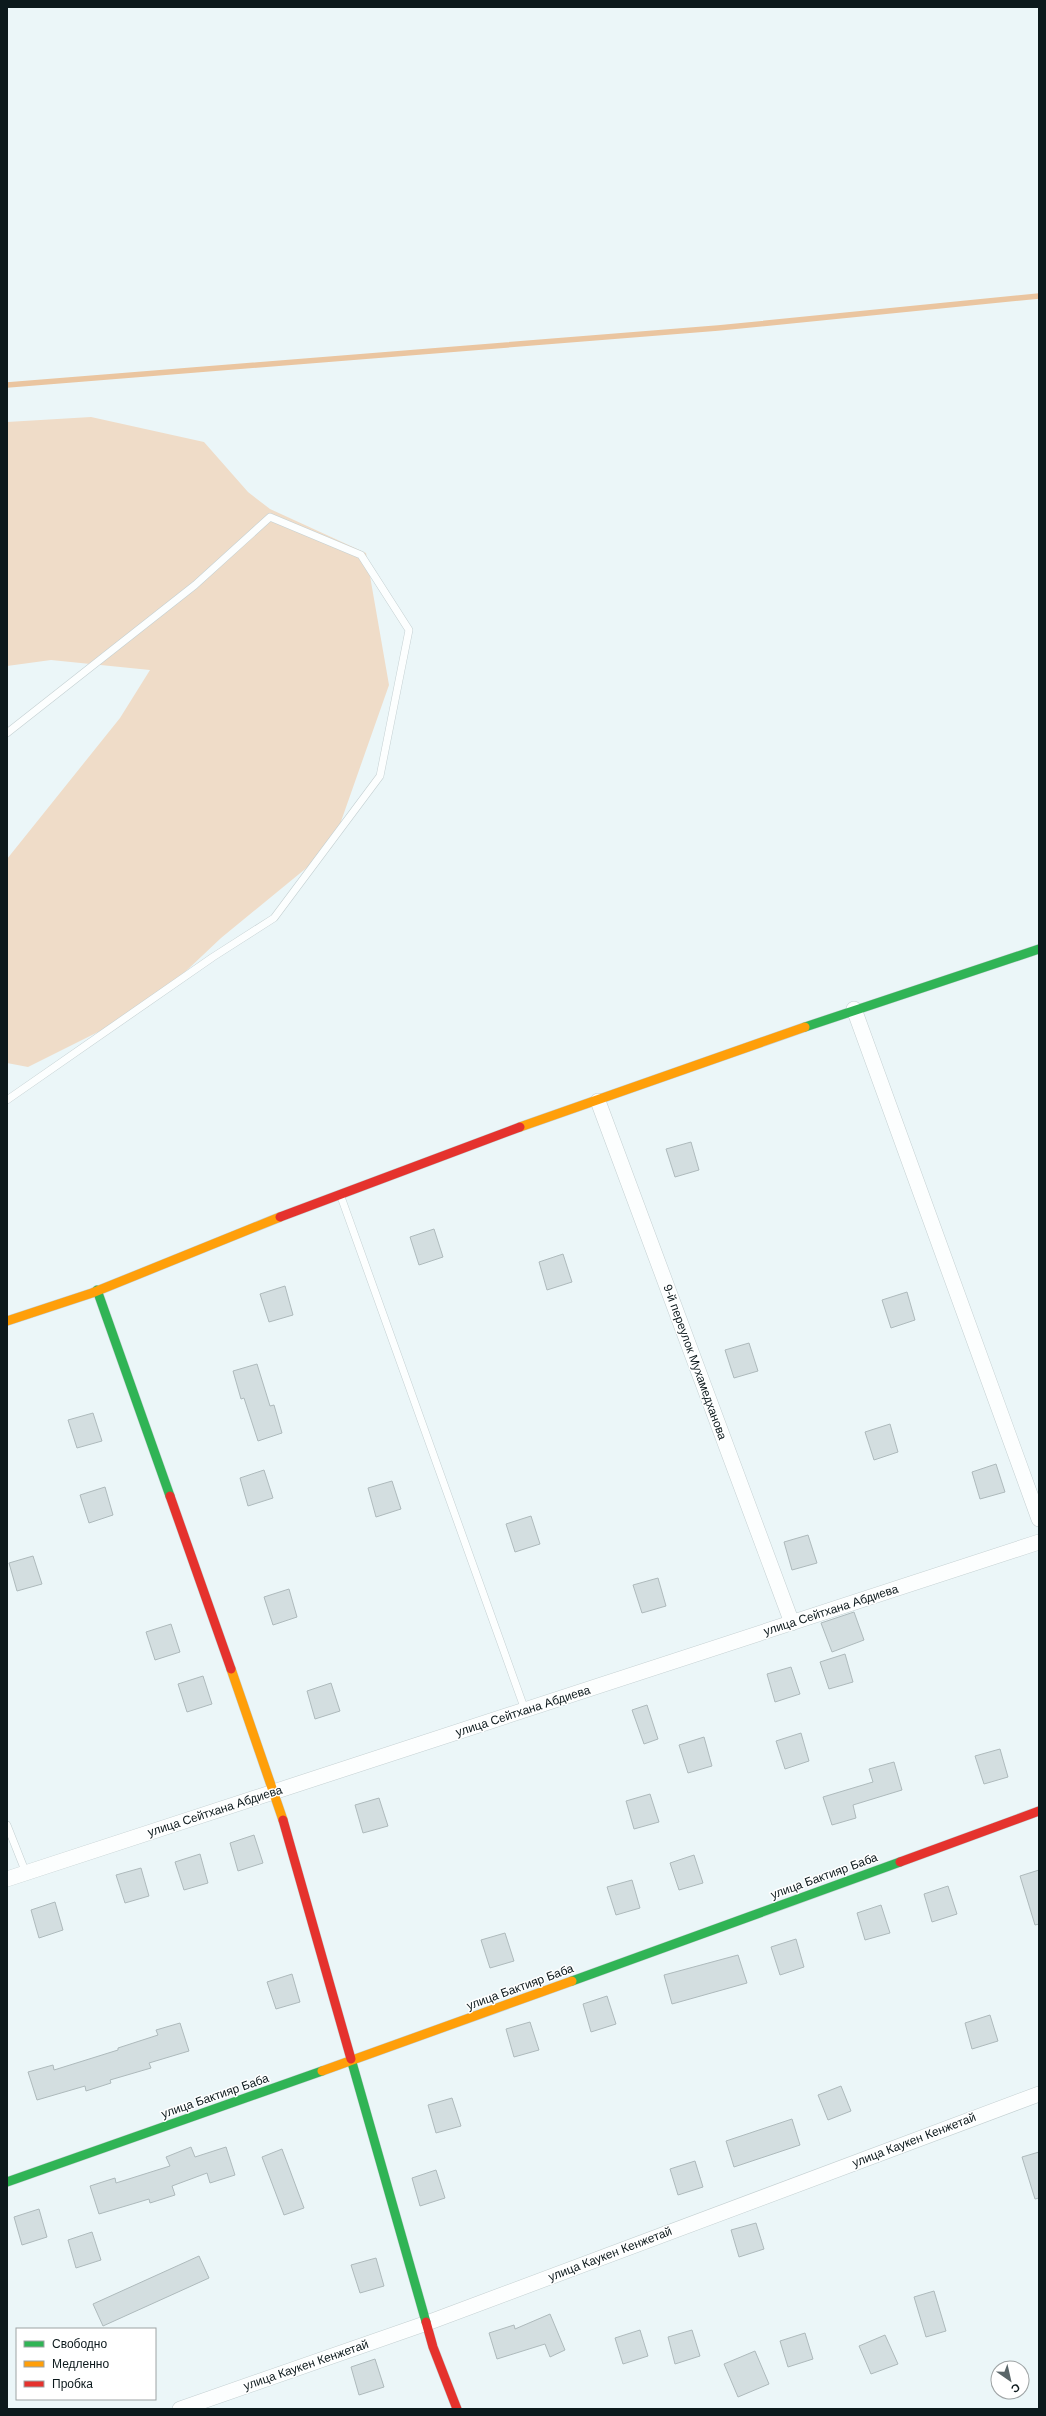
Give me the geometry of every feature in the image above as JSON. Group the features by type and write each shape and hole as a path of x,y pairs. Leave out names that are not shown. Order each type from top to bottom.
{"street":[{"path":"7,1321 56,1307 340,1193 854,1009 1039,950"},
{"path":"854,1009 1039,1519"},
{"name":"9-й переулок Мухамедханова","path":"598,1101 792,1623"},
{"path":"97,1290 275,1792 427,2323 457,2409"},
{"name":"улица Сейтхана Абдиева","path":"7,1879 1039,1542"},
{"name":"улица Бактияр Баба","path":"7,2182 352,2061 1039,1811"},
{"name":"улица Каукен Кенжетай","path":"180,2409 427,2323 1037,2098"}],"lane":[{"path":"7,732 195,585 270,517 360,555 409,630 380,776 274,918 213,957 7,1100"},
{"path":"340,1193 525,1710"},
{"path":"7,1825 26,1873"}],"shaded area":[{"path":"91,417 204,442 248,492 270,509 366,553 389,685 332,847 221,938 148,1007 28,1067 7,1063 7,859 120,718 150,670 51,660 7,666 7,422"}],"building":[{"path":"691,1142 699,1170 675,1177 666,1149"},
{"path":"434,1229 443,1257 419,1265 410,1237"},
{"path":"563,1254 572,1282 547,1290 539,1262"},
{"path":"285,1286 293,1315 269,1322 260,1294"},
{"path":"907,1292 915,1320 891,1328 882,1300"},
{"path":"749,1343 758,1371 734,1378 725,1350"},
{"path":"257,1364 270,1406 274,1405 282,1433 258,1441 244,1398 241,1399 233,1371"},
{"path":"93,1413 102,1441 77,1448 68,1420"},
{"path":"890,1424 898,1452 874,1460 865,1432"},
{"path":"996,1464 1005,1492 980,1499 972,1472"},
{"path":"264,1470 273,1498 248,1506 240,1478"},
{"path":"392,1481 401,1509 376,1517 368,1488"},
{"path":"105,1487 113,1515 89,1523 80,1495"},
{"path":"531,1516 540,1544 515,1552 506,1524"},
{"path":"808,1535 817,1563 792,1570 784,1542"},
{"path":"33,1556 42,1584 17,1591 9,1563"},
{"path":"658,1578 666,1606 642,1613 633,1585"},
{"path":"289,1589 297,1617 273,1625 264,1597"},
{"path":"854,1612 864,1640 832,1652 821,1623"},
{"path":"171,1624 180,1652 155,1660 146,1632"},
{"path":"845,1654 853,1682 829,1689 820,1662"},
{"path":"791,1667 800,1694 775,1702 767,1674"},
{"path":"203,1676 212,1704 187,1712 178,1684"},
{"path":"331,1683 340,1711 315,1719 307,1691"},
{"path":"647,1705 658,1739 644,1744 632,1710"},
{"path":"801,1733 809,1761 785,1769 776,1741"},
{"path":"704,1737 712,1766 688,1773 679,1745"},
{"path":"1000,1749 1008,1777 984,1784 975,1756"},
{"path":"894,1762 902,1790 853,1805 856,1818 832,1825 823,1797 873,1782 869,1769"},
{"path":"650,1794 659,1822 634,1829 626,1801"},
{"path":"379,1798 388,1826 363,1833 355,1805"},
{"path":"254,1835 263,1863 238,1871 230,1843"},
{"path":"200,1854 208,1883 184,1890 175,1862"},
{"path":"694,1855 703,1883 679,1890 670,1863"},
{"path":"141,1868 149,1896 125,1903 116,1875"},
{"path":"1039,1870 1039,1924 1035,1925 1020,1876"},
{"path":"632,1880 640,1908 616,1915 607,1887"},
{"path":"948,1886 957,1914 932,1922 924,1894"},
{"path":"55,1902 63,1930 39,1938 31,1910"},
{"path":"881,1905 890,1933 865,1940 857,1913"},
{"path":"505,1933 514,1961 490,1968 481,1940"},
{"path":"796,1939 804,1967 780,1975 771,1947"},
{"path":"738,1955 747,1983 672,2004 664,1975"},
{"path":"292,1974 300,2002 276,2009 267,1982"},
{"path":"607,1996 616,2024 591,2032 583,2004"},
{"path":"990,2015 998,2041 972,2049 965,2023"},
{"path":"530,2022 539,2050 514,2057 506,2029"},
{"path":"180,2023 189,2051 149,2063 151,2068 110,2080 111,2083 86,2091 85,2086 37,2100 28,2072 53,2065 54,2070 118,2050 118,2048 158,2035 156,2030"},
{"path":"841,2086 851,2111 828,2120 818,2095"},
{"path":"452,2098 461,2126 436,2133 428,2105"},
{"path":"792,2119 800,2145 734,2167 726,2141"},
{"path":"191,2147 195,2157 226,2147 235,2175 210,2183 207,2173 172,2186 175,2195 150,2203 149,2199 99,2214 90,2186 115,2178 116,2183 170,2166 166,2157"},
{"path":"282,2149 304,2208 284,2215 262,2157"},
{"path":"1039,2152 1039,2198 1035,2199 1022,2157"},
{"path":"695,2161 703,2187 678,2195 670,2169"},
{"path":"436,2170 445,2198 420,2206 412,2178"},
{"path":"39,2209 47,2237 22,2245 14,2217"},
{"path":"756,2223 764,2249 739,2257 731,2230"},
{"path":"92,2232 101,2260 76,2268 68,2240"},
{"path":"199,2256 209,2278 103,2326 93,2304"},
{"path":"376,2258 384,2286 360,2293 351,2265"},
{"path":"934,2291 946,2331 926,2337 914,2297"},
{"path":"550,2314 565,2350 550,2357 545,2344 497,2359 489,2333 514,2325 515,2329"},
{"path":"640,2330 648,2356 623,2364 615,2338"},
{"path":"692,2330 700,2356 675,2364 668,2337"},
{"path":"805,2333 813,2359 788,2367 780,2341"},
{"path":"885,2335 898,2364 871,2374 859,2346"},
{"path":"755,2351 769,2384 738,2397 724,2364"},
{"path":"375,2359 384,2387 359,2395 351,2367"}],"waterway":[{"path":"7,385 718,328 1039,296"}],"traffic: fast":[{"path":"805,1027 1039,949"},
{"path":"97,1290 170,1496"},
{"path":"572,1981 900,1862"},
{"path":"351,2059 426,2322"},
{"path":"7,2182 322,2071"}],"traffic: slow":[{"path":"520,1127 805,1027"},
{"path":"7,1321 92,1293 280,1217"},
{"path":"231,1669 283,1820"},
{"path":"322,2071 572,1981"}],"traffic: jam":[{"path":"280,1217 520,1127"},
{"path":"170,1496 231,1669"},
{"path":"900,1862 1039,1811"},
{"path":"283,1820 351,2059"},
{"path":"426,2322 433,2347 457,2409"}]}
